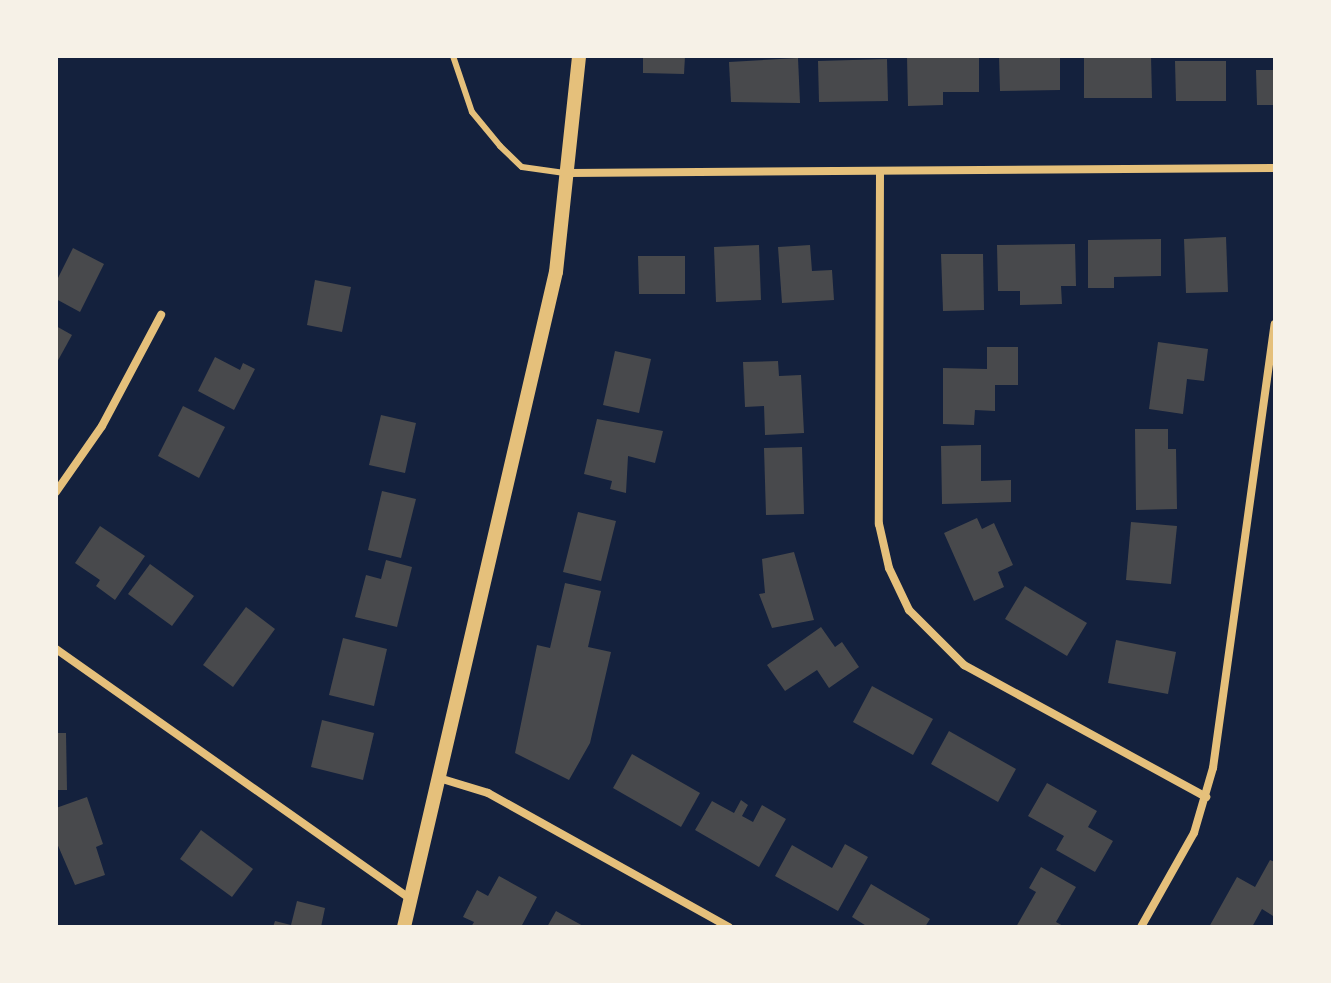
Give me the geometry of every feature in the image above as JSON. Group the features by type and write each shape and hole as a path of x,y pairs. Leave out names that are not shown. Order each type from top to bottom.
{"street":[{"path":"404,927 540,349 569,173 579,56"},
{"path":"569,173 1275,168"},
{"path":"880,172 879,524 889,568 909,610 964,665 1206,797"},
{"path":"56,492 102,426 161,315"},
{"path":"1141,927 1194,833 1206,797 1275,324"},
{"path":"56,649 411,900"},
{"path":"439,778 488,793 729,927"}],"lane":[{"path":"453,56 472,112 500,146 522,167 569,173"}],"building":[{"path":"643,56 685,56 684,74 643,73"},
{"path":"907,56 979,56 979,92 943,92 943,105 908,106"},
{"path":"999,56 1060,56 1060,90 1000,91"},
{"path":"1084,56 1151,56 1152,98 1084,98"},
{"path":"798,58 800,103 731,102 729,62"},
{"path":"887,59 888,101 819,102 818,61"},
{"path":"1175,61 1226,61 1226,101 1176,101"},
{"path":"1256,70 1275,70 1275,105 1257,105"},
{"path":"1226,237 1228,292 1186,293 1184,239"},
{"path":"1161,239 1161,276 1114,277 1114,288 1088,288 1088,240"},
{"path":"1075,244 1076,286 1061,286 1062,304 1020,305 1020,291 998,291 997,245"},
{"path":"759,245 761,300 716,302 714,247"},
{"path":"810,245 812,271 832,270 834,300 782,303 778,247"},
{"path":"73,248 104,264 80,312 56,299 56,282"},
{"path":"941,254 983,254 984,310 943,311"},
{"path":"638,256 685,256 685,294 639,294"},
{"path":"315,280 351,287 342,332 307,325"},
{"path":"56,326 72,335 56,364"},
{"path":"1158,342 1208,349 1204,381 1187,379 1183,414 1149,409"},
{"path":"987,347 1018,347 1018,385 995,385 995,411 975,410 974,425 943,424 943,368 987,369"},
{"path":"615,351 651,359 639,413 603,405"},
{"path":"215,357 240,370 243,363 255,369 234,410 198,391"},
{"path":"778,361 779,376 801,375 804,433 765,435 764,406 745,407 743,362"},
{"path":"183,406 225,427 199,478 158,456"},
{"path":"381,415 416,423 405,473 369,465"},
{"path":"597,419 663,431 655,463 628,456 626,493 610,489 612,481 584,474"},
{"path":"1135,429 1168,429 1168,449 1176,449 1177,509 1136,510"},
{"path":"981,445 981,481 1011,480 1011,502 942,504 941,446"},
{"path":"802,447 804,514 766,515 764,448"},
{"path":"382,491 416,499 401,558 368,550"},
{"path":"578,512 616,521 601,581 563,572"},
{"path":"977,518 982,529 994,523 1013,565 998,572 1004,587 974,601 944,533"},
{"path":"1131,522 1177,526 1171,584 1126,580"},
{"path":"100,526 145,556 115,600 96,586 100,580 75,563"},
{"path":"794,552 814,620 772,628 759,594 765,593 762,559"},
{"path":"386,560 412,567 397,627 355,617 366,575 381,579"},
{"path":"150,564 194,596 172,626 128,594"},
{"path":"565,583 601,591 588,647 611,652 590,743 569,780 515,753 537,645 550,648"},
{"path":"1025,586 1087,623 1067,656 1005,619"},
{"path":"246,607 275,629 233,687 203,665"},
{"path":"821,627 835,647 842,642 859,667 829,688 817,670 785,691 767,665"},
{"path":"343,638 387,649 374,706 329,695"},
{"path":"1116,640 1176,652 1168,694 1108,683"},
{"path":"872,686 933,719 913,755 853,722"},
{"path":"322,720 374,733 363,780 311,767"},
{"path":"949,731 1016,769 998,802 931,764"},
{"path":"56,733 66,733 67,790 56,790"},
{"path":"632,754 700,793 681,827 613,788"},
{"path":"1047,783 1097,811 1088,827 1113,841 1095,872 1056,850 1064,836 1028,816"},
{"path":"87,797 103,844 96,847 105,875 75,885 56,841 56,808"},
{"path":"741,800 748,805 742,816 753,822 762,805 786,819 759,867 695,830 712,801 734,813"},
{"path":"201,830 253,869 232,897 180,859"},
{"path":"845,844 868,857 838,911 775,876 792,845 832,868"},
{"path":"1270,860 1275,862 1273,916 1262,909 1252,927 1209,927 1237,877 1255,887"},
{"path":"1041,867 1076,887 1056,922 1065,927 1016,927 1036,892 1029,888"},
{"path":"499,876 537,897 521,927 471,927 474,922 463,917 477,890 488,896"},
{"path":"871,884 930,919 925,927 868,927 852,917"},
{"path":"297,901 325,908 321,927 273,927 275,921 291,925"},
{"path":"556,911 585,927 547,927"}]}
